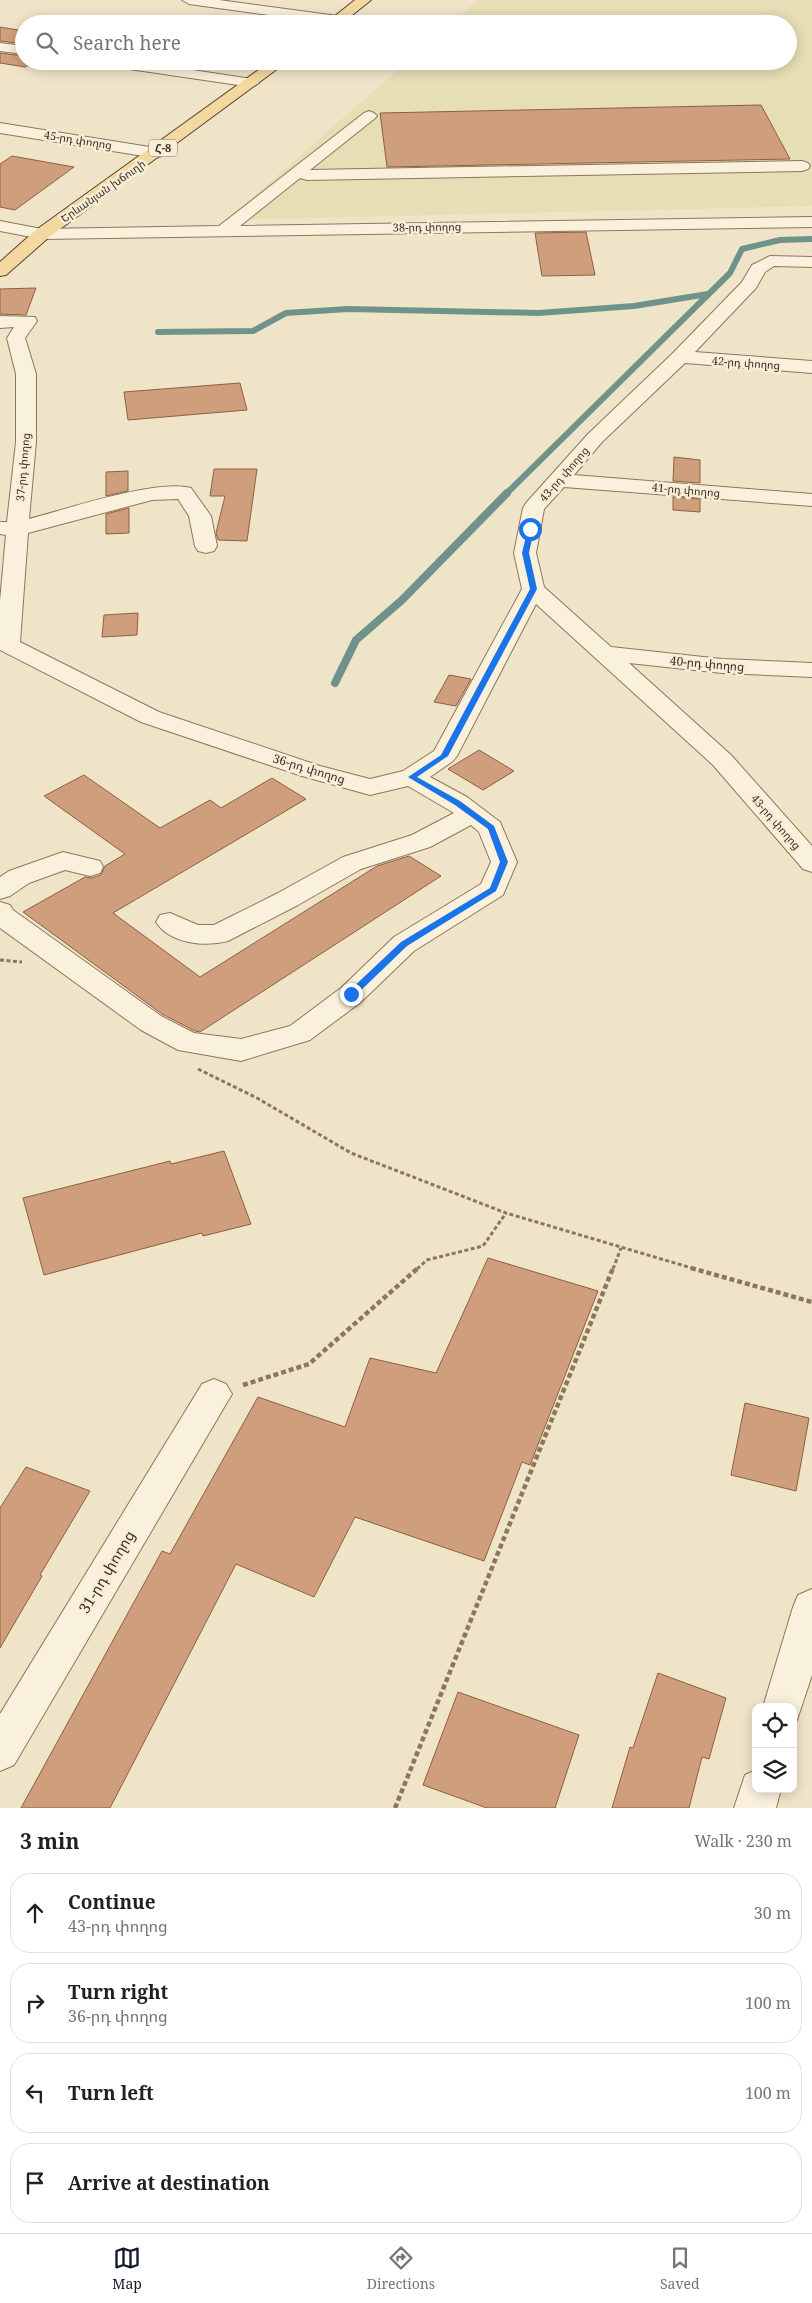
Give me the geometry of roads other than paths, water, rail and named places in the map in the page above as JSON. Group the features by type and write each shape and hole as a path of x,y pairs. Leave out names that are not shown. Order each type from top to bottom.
{"main road":[{"path":"344,15 364,0"},
{"name":"Երևանյան խճուղի","path":"0,270 42,234 269,70"}],"street":[{"path":"189,0 289,15"},
{"path":"0,47 15,49"},
{"path":"163,70 252,83"},
{"path":"223,230 369,116"},
{"name":"45-րդ փողոց","path":"0,128 156,153"},
{"path":"298,173 326,175 802,166"},
{"name":"38-րդ փողոց","path":"0,226 42,234 812,222"},
{"name":"43-րդ փողոց","path":"812,262 770,261 758,269 750,284 680,358 595,438 561,480 534,508 525,553 533,589 722,760 812,863"},
{"name":"37-րդ փողոց","path":"0,322 28,321 16,338 26,374 26,442 8,529 4,647"},
{"name":"42-րդ փողոց","path":"680,358 812,367"},
{"name":"41-րդ փողոց","path":"561,480 812,500"},
{"path":"8,529 151,494 184,492 200,516 206,546"},
{"name":"36-րդ փողոց","path":"4,647 150,718 311,771 370,787 412,777 444,756 533,589"},
{"name":"40-րդ փողոց","path":"603,653 722,666 812,670"},
{"path":"0,911 1,915 151,1023 188,1043 241,1050 300,1033 351,994 404,944 493,890 504,862 491,828 412,777"},
{"path":"170,922 193,934 218,934 288,900 352,862 421,841 472,814"},
{"path":"0,890 19,877 63,861 90,867"},
{"name":"31-րդ փողոց","path":"0,1751 214,1394"},
{"path":"785,1703 812,1606"},
{"path":"755,1808 759,1793"}],"waterway":[{"path":"507,493 730,273 742,249 780,240 812,239"},
{"path":"158,332 253,331 286,313 348,309 539,313 634,306 708,294"},
{"path":"335,683 356,640 402,600 507,493"}]}
